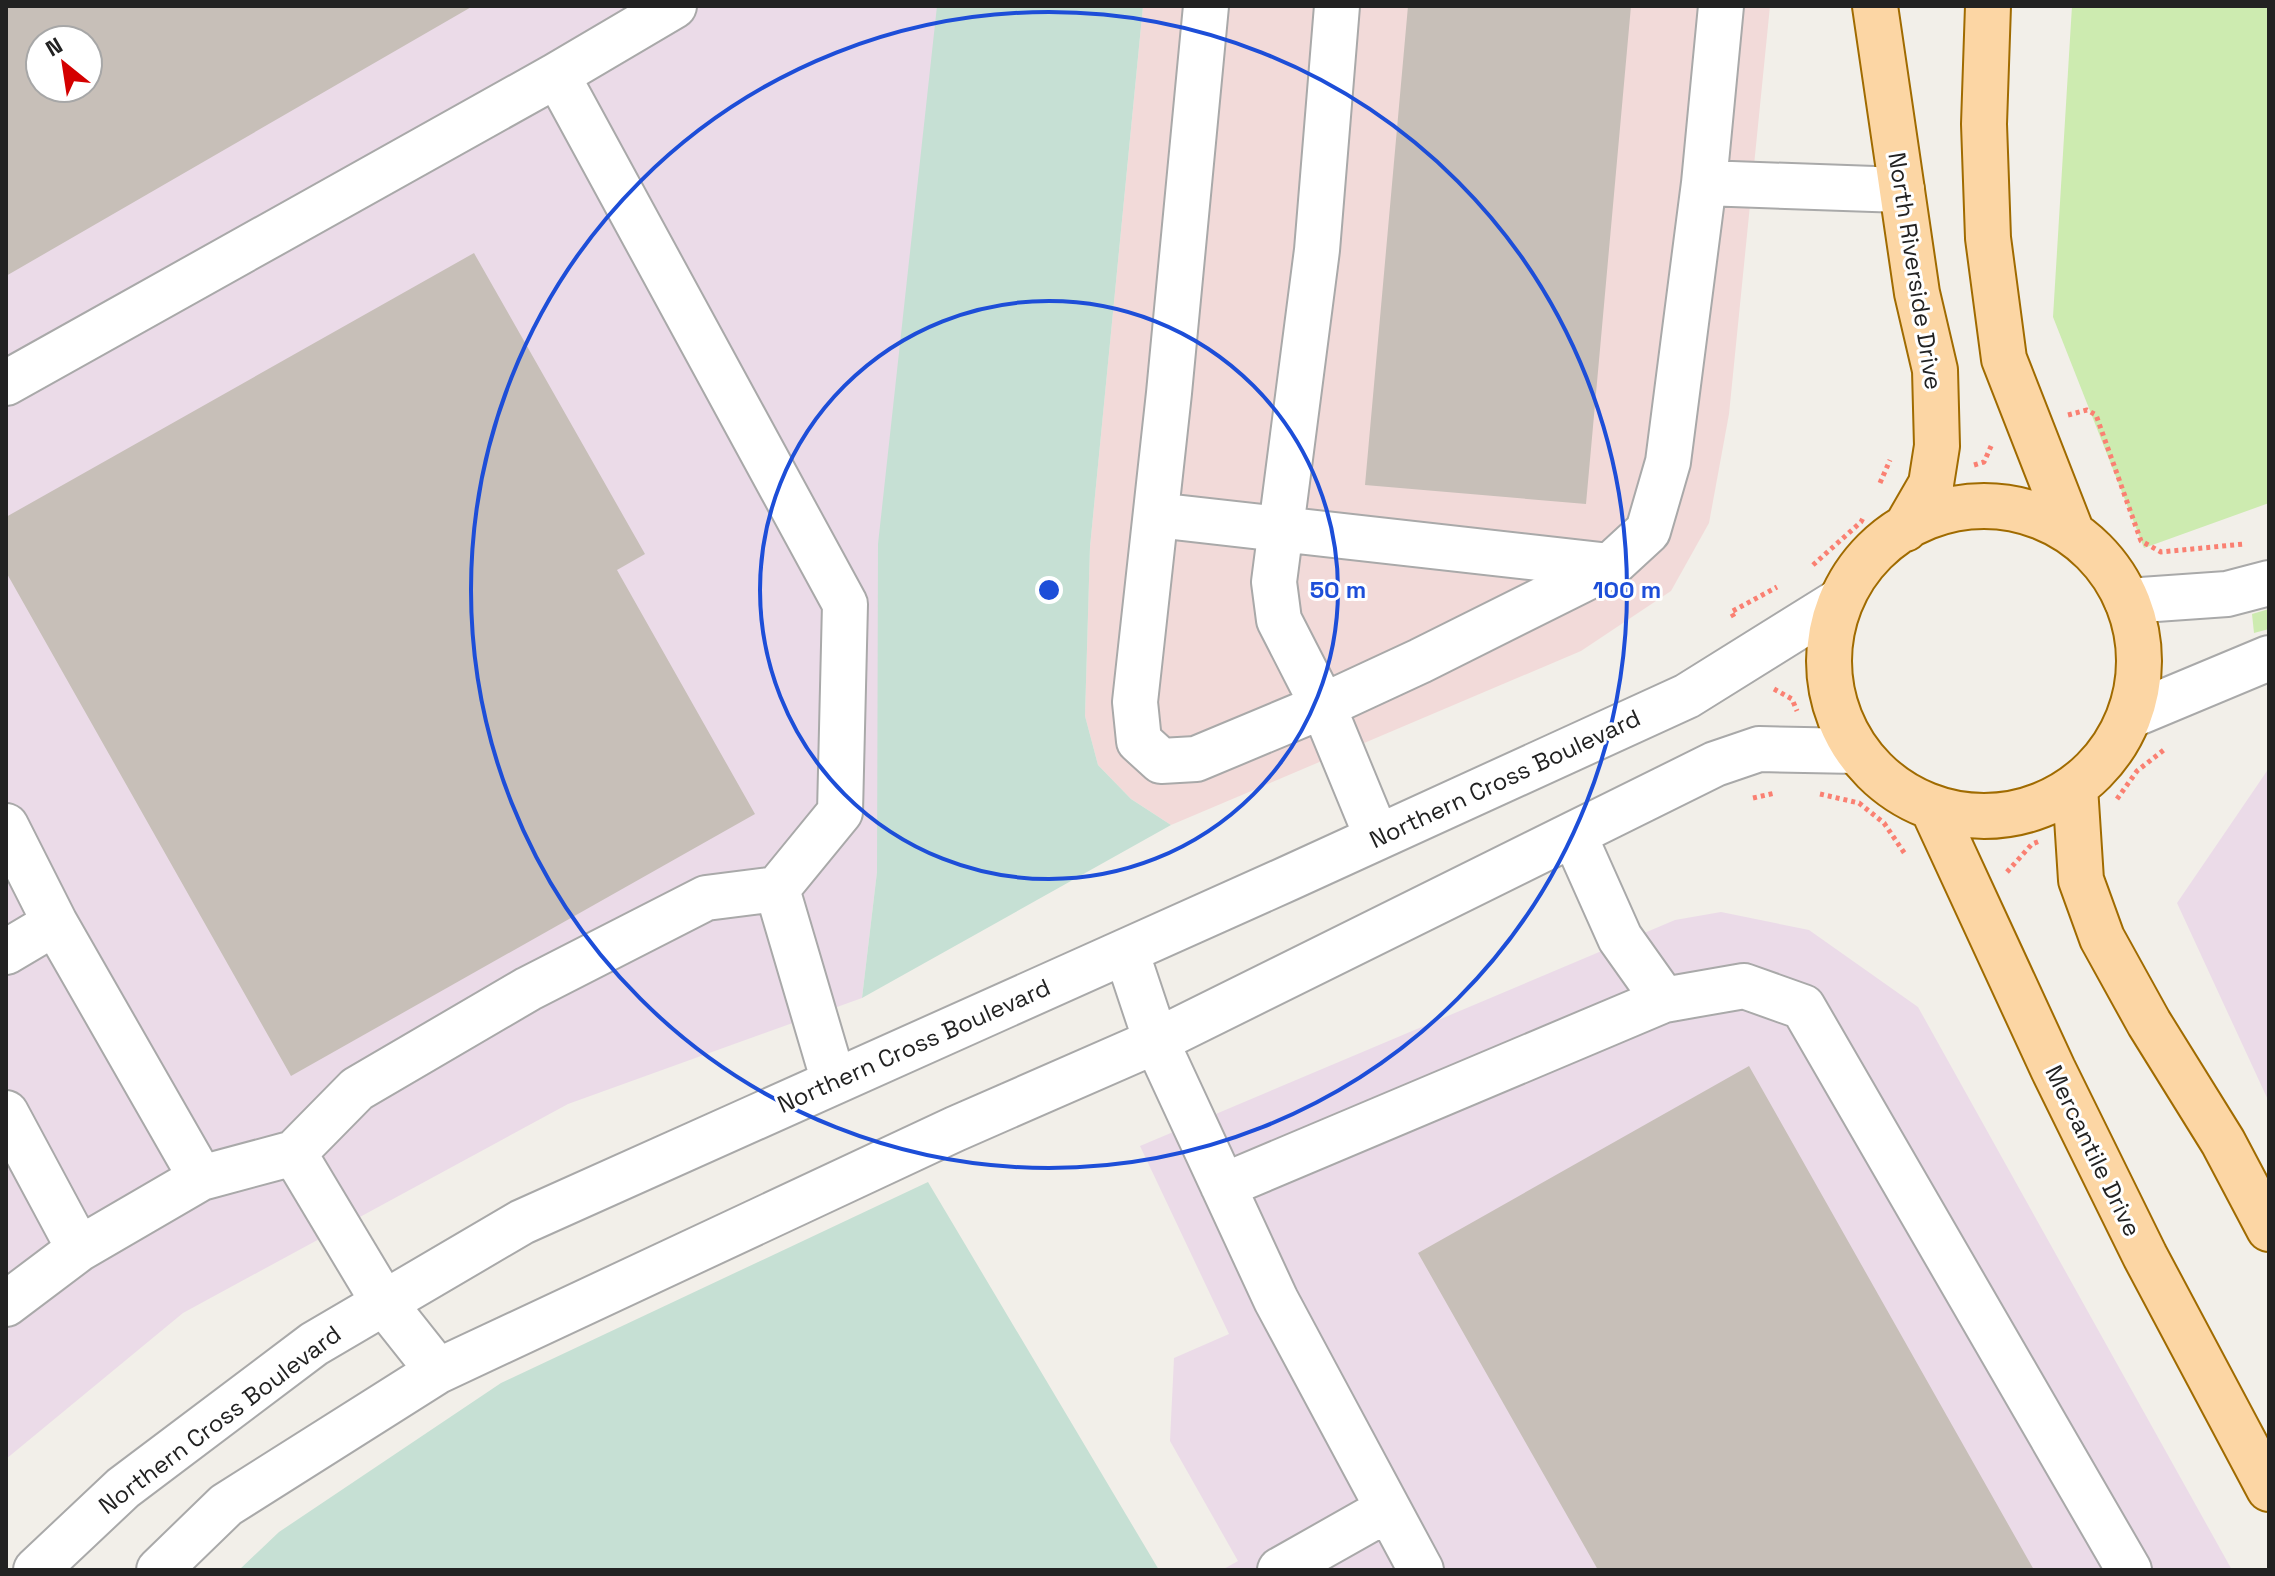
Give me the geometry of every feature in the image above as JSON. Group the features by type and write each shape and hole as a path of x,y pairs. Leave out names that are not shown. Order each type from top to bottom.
{"main road":[{"name":"North Riverside Drive","path":"1875,6 1917,293 1935,370 1937,446 1931,484 1886,520"},
{"path":"1988,6 1984,124 1988,238 2004,359 2072,533"},
{"path":"1988,506 2018,510 2046,519 2072,533 2095,552 2114,575 2136,629 2139,659 2137,688 2130,716 2115,744 2097,767 2075,787 2049,802 2021,812 1991,816 1961,815 1932,807 1904,794 1879,775 1857,751 1842,724 1832,694 1829,662 1832,630 1841,600 1857,572 1878,548 1886,520 1988,506"},
{"path":"2075,787 2081,880 2102,938 2149,1023 2223,1142 2269,1229"},
{"name":"Mercantile Drive","path":"1932,807 2118,1203 2269,1489"}],"street":[{"path":"6,383 557,75 674,6"},
{"path":"1206,6 1135,702 1139,741 1161,761 1196,759 1323,706 1434,654 1610,566 1648,531 1668,462 1704,183 1721,6"},
{"path":"1337,6 1317,250 1274,582 1279,620 1323,706 1377,837"},
{"path":"6,1304 79,1249 201,1178 294,1153 357,1089 528,989 706,898 777,889 840,812 845,604 557,75"},
{"path":"1704,183 1902,190"},
{"path":"1156,515 1610,566"},
{"path":"2127,601 2227,594 2269,583"},
{"name":"Northern Cross Boulevard","path":"36,1570 123,1488 314,1344 522,1222 1687,696 1841,600"},
{"path":"2130,716 2269,658"},
{"path":"159,1570 226,1505 438,1371 940,1135 1156,1041 1715,764 1759,749 1857,751"},
{"path":"6,826 55,923 201,1178"},
{"path":"1574,835 1620,938 1664,1000"},
{"path":"777,889 834,1082"},
{"path":"6,952 55,923"},
{"path":"1126,951 1156,1041 1276,1300 1421,1570"},
{"path":"1223,1186 1664,1000 1744,986 1803,1007 2129,1570"},
{"path":"6,1113 79,1249"},
{"path":"294,1153 384,1303 438,1371"},
{"path":"1280,1570 1388,1509"}],"path":[{"path":"2062,416 2087,410 2096,415 2141,541 2161,552 2254,543"},
{"path":"1971,466 1984,462 1991,445 2002,436"},
{"path":"1878,487 1891,456"},
{"path":"1806,571 1861,522 1886,520"},
{"path":"1731,612 1781,585"},
{"path":"1770,685 1792,699 1799,717"},
{"path":"2117,799 2137,771 2174,742"},
{"path":"1746,799 1789,790"},
{"path":"1810,793 1859,803 1884,823 1912,865"},
{"path":"2003,877 2032,844 2046,839"}],"shaded area":[{"path":"6,6 940,6 877,872 862,998 568,1104 183,1313 6,1459"},
{"path":"1143,6 1770,6 1729,414 1709,523 1671,591 1581,651 1171,825 1131,799 1098,765 1085,716 1090,547"},
{"path":"2269,768 2269,1102 2177,903"},
{"path":"1721,912 1809,930 1918,1007 2232,1570 1222,1570 1238,1561 1170,1441 1174,1358 1229,1334 1140,1146 1675,920"}],"green space":[{"path":"937,6 1143,6 1090,547 1085,716 1098,765 1131,799 1171,825 862,998 877,872 878,544"},
{"path":"2072,6 2269,6 2269,503 2144,548 2053,317"},
{"path":"2269,609 2269,629 2254,633 2252,614"},
{"path":"928,1182 1159,1570 239,1570 279,1532 501,1383"}],"building":[{"path":"6,6 473,6 6,276"},
{"path":"1408,6 1631,6 1586,504 1365,485"},
{"path":"474,253 645,554 617,570 755,814 291,1076 6,572 6,517"},
{"path":"1749,1066 2034,1570 1598,1570 1418,1253"}]}
